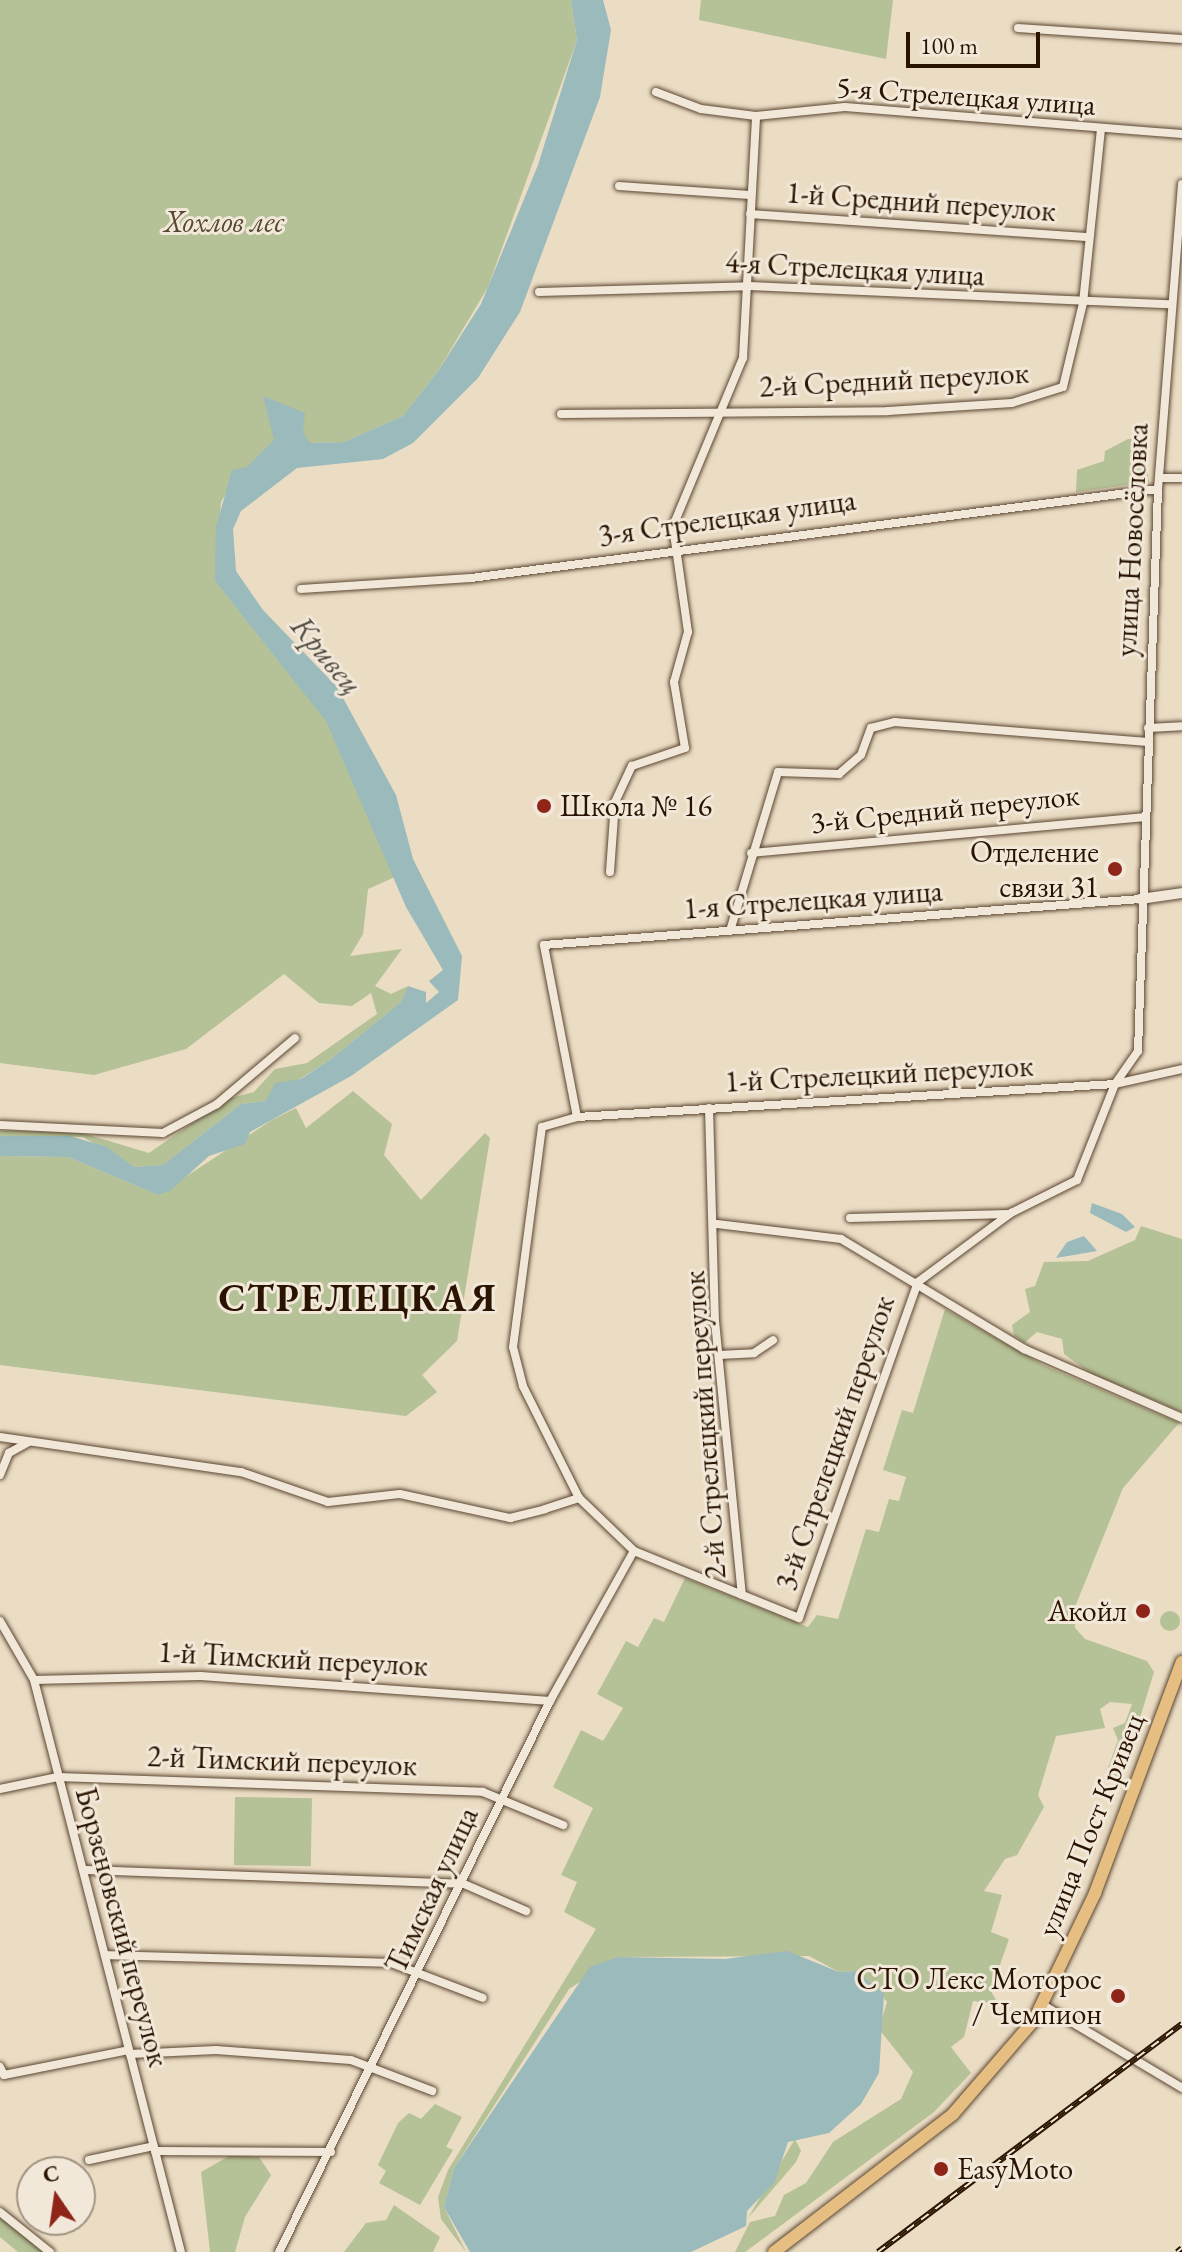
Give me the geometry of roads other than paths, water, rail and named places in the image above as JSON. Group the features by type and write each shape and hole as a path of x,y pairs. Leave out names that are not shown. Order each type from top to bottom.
{"main road":[{"name":"улица Пост Кривец","path":"774,2252 953,2114 1043,2005 1095,1893 1182,1662"}],"street":[{"path":"1018,28 1182,39"},
{"name":"5-я Стрелецкая улица","path":"656,92 701,109 756,116 845,107 1101,130 1182,134"},
{"path":"610,872 613,810 632,766 685,748 674,682 688,632 673,526 724,412 743,358 756,116"},
{"name":"2-й Средний переулок","path":"561,414 724,412 1040,399 1063,387 1083,303 1101,130"},
{"name":"улица Новосёловка","path":"1077,1180 1115,1084 1138,1051 1144,1023 1140,899 1158,489 1169,304 1182,184"},
{"path":"619,186 750,195"},
{"name":"1-й Средний переулок","path":"750,214 1089,237"},
{"name":"4-я Стрелецкая улица","path":"539,292 749,286 1083,303 1169,304"},
{"path":"1159,478 1182,478"},
{"name":"3-я Стрелецкая улица","path":"301,589 471,578 674,548 1158,489"},
{"path":"730,931 751,853 778,772 839,774 861,755 871,728 895,722 1147,742"},
{"path":"1148,728 1182,726"},
{"name":"3-й Средний переулок","path":"751,853 1144,817"},
{"name":"1-я Стрелецкая улица","path":"577,1117 544,945 1140,899 1182,893"},
{"path":"0,1125 163,1133 217,1104 295,1038"},
{"name":"1-й Стрелецкий переулок","path":"579,1498 523,1386 513,1347 536,1136 542,1127 577,1117 1115,1084 1182,1069"},
{"name":"2-й Стрелецкий переулок","path":"709,1108 717,1224 719,1355 742,1595"},
{"name":"3-й Стрелецкий переулок","path":"742,1595 799,1618 918,1282 1011,1213 1077,1180"},
{"path":"850,1218 1011,1213"},
{"path":"717,1224 841,1239 918,1282 1024,1349 1182,1418"},
{"path":"719,1355 754,1353 773,1340"},
{"path":"0,1437 241,1472 328,1502 413,1494 510,1518 579,1498 634,1551 742,1595"},
{"path":"0,1475 9,1453 29,1442"},
{"name":"Тимская улица","path":"279,2252 375,2066 550,1701 634,1551"},
{"name":"Борзеновский переулок","path":"0,1621 34,1680 181,2252"},
{"name":"1-й Тимский переулок","path":"34,1680 201,1676 550,1701"},
{"name":"2-й Тимский переулок","path":"0,1789 58,1777 503,1795"},
{"path":"503,1795 563,1825"},
{"path":"84,1870 464,1884 526,1911"},
{"path":"105,1955 422,1970 483,1998"},
{"path":"1043,2005 1182,2088"},
{"path":"0,2067 4,2075 130,2052 216,2050 375,2066 432,2091"},
{"path":"96,2159 154,2149 331,2152"},
{"path":"0,2212 50,2252"}],"water":[{"path":"571,0 603,0 611,30 600,97 520,312 478,378 413,443 383,459 297,468 241,511 233,529 236,571 263,610 337,687 396,795 413,859 462,956 458,1000 351,1076 250,1132 245,1144 209,1156 170,1191 158,1195 68,1157 0,1156 0,1136 70,1136 107,1147 134,1167 163,1165 241,1104 266,1101 275,1083 301,1079 331,1059 401,1002 408,986 426,992 426,1003 439,992 429,981 443,970 406,907 326,721 215,581 216,527 232,470 247,467 274,440 263,396 305,413 303,433 310,443 344,442 403,416 438,371 481,304 538,165 577,40"},
{"path":"1092,1203 1122,1214 1135,1227 1126,1232 1090,1213"},
{"path":"1084,1236 1097,1251 1056,1258 1067,1242"},
{"path":"787,1951 839,1972 856,1971 884,1994 879,2073 861,2104 829,2133 788,2142 774,2183 747,2211 746,2226 691,2252 470,2252 444,2207 454,2168 590,1967 618,1957 725,1959"}],"railway":[{"path":"878,2252 1182,2024"},
{"path":"1177,2252 1182,2248"}],"place":[{"name":"Школа № 16","path":"544,806"},
{"name":"Отделение связи 31","path":"1115,869"},
{"name":"Акойл","path":"1143,1611"},
{"name":"СТО Лекс Моторос / Чемпион","path":"1118,1996"},
{"name":"EasyMoto","path":"941,2169"}],"district":[{"name":"СТРЕЛЕЦКАЯ","path":"358,1298"}],"park label":[{"name":"Хохлов лес","path":"224,222"}],"water label":[{"name":"Кривец","path":"327,655"}]}
